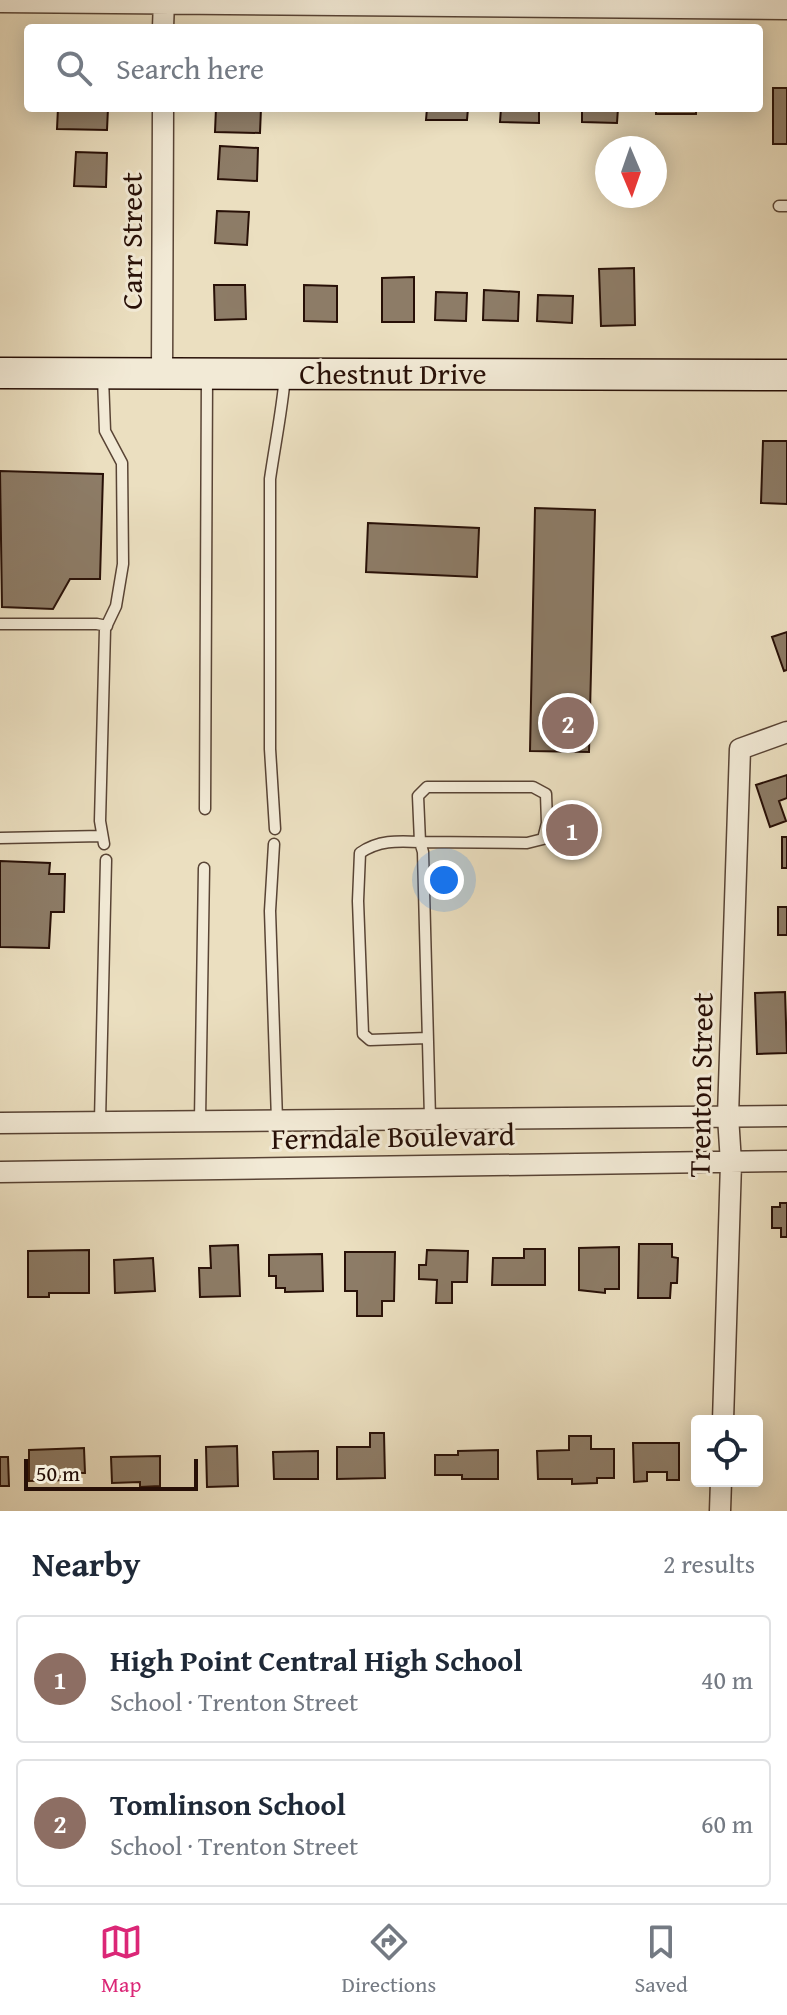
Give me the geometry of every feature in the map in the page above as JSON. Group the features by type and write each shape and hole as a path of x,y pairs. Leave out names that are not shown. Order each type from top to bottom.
{"street":[{"path":"0,2 787,9"},
{"path":"163,24 164,2"},
{"name":"Carr Street","path":"162,373 163,112"},
{"name":"Chestnut Drive","path":"0,373 787,375"},
{"name":"Trenton Street","path":"723,1415 731,1163 728,1116 740,749 787,732"},
{"name":"Ferndale Boulevard","path":"0,1123 787,1116"},
{"name":"Ferndale Boulevard","path":"0,1172 787,1161"},
{"path":"720,1511 721,1487"}],"lane":[{"path":"0,838 103,840 100,821 107,626 116,606 123,564 122,463 105,431 103,373"},
{"path":"205,809 207,373"},
{"path":"275,829 270,749 270,479 281,419 285,374"},
{"path":"0,624 107,626"},
{"path":"427,1038 370,1040 363,1034 358,901 360,853 371,845 388,841 420,842 527,843 543,839 547,823 546,794 533,787 427,787 418,796 420,842 424,865 430,1118"},
{"path":"274,844 270,911 277,1120"},
{"path":"100,1121 106,860"},
{"path":"200,1120 204,868"}],"building":[{"path":"773,88 787,88 787,144 773,144"},
{"path":"58,112 108,112 107,130 57,129"},
{"path":"216,112 261,112 260,133 215,132"},
{"path":"427,112 468,112 467,120 426,120"},
{"path":"501,112 539,112 539,123 500,122"},
{"path":"582,112 618,112 617,123 582,122"},
{"path":"656,112 696,112 696,114"},
{"path":"220,146 258,148 257,181 218,179"},
{"path":"76,152 107,153 106,187 74,186"},
{"path":"217,211 249,212 247,245 215,243"},
{"path":"634,268 635,325 601,326 599,269"},
{"path":"414,277 414,322 382,322 382,278"},
{"path":"214,285 245,285 246,319 215,320"},
{"path":"304,285 337,286 337,322 304,321"},
{"path":"484,290 519,292 518,321 483,320"},
{"path":"436,292 467,293 466,321 435,320"},
{"path":"538,295 573,296 572,323 537,321"},
{"path":"763,441 787,441 787,504 761,503"},
{"path":"0,471 103,474 100,579 70,579 53,609 2,607"},
{"path":"535,508 595,510 589,752 530,751"},
{"path":"368,523 479,528 477,577 366,572"},
{"path":"787,632 787,670 784,671 772,637"},
{"path":"787,775 787,798 779,801 786,821 770,827 756,785"},
{"path":"782,837 787,837 787,868 782,868"},
{"path":"0,861 50,863 49,874 65,874 64,912 51,912 49,948 0,947"},
{"path":"778,907 787,907 787,935 778,935"},
{"path":"785,992 787,1053 757,1054 755,993"},
{"path":"780,1203 787,1203 787,1237 781,1237 781,1228 772,1228 772,1207 780,1207"},
{"path":"639,1244 672,1244 672,1257 678,1258 677,1283 671,1283 670,1298 638,1298"},
{"path":"238,1245 240,1296 200,1297 199,1268 211,1268 210,1246"},
{"path":"619,1247 619,1289 605,1289 605,1293 579,1290 579,1248"},
{"path":"524,1249 545,1249 545,1285 492,1285 493,1258 524,1258"},
{"path":"89,1250 89,1293 49,1293 49,1297 28,1297 28,1251"},
{"path":"427,1250 468,1251 467,1282 452,1282 452,1303 436,1303 437,1280 419,1279 419,1265 426,1265"},
{"path":"345,1252 395,1252 394,1301 382,1301 382,1316 357,1316 357,1291 345,1291"},
{"path":"322,1254 323,1291 285,1292 285,1288 276,1288 276,1276 269,1276 269,1255"},
{"path":"153,1258 155,1291 115,1293 114,1260"},
{"path":"370,1433 384,1433 385,1478 337,1479 337,1447 370,1447"},
{"path":"569,1436 591,1436 591,1449 614,1449 614,1478 597,1478 597,1483 572,1484 572,1479 538,1479 537,1451 569,1450"},
{"path":"633,1443 679,1443 679,1480 667,1480 667,1472 647,1472 647,1481 634,1482"},
{"path":"237,1446 238,1486 207,1487 206,1447"},
{"path":"84,1448 85,1473 70,1473 70,1480 29,1481 29,1450"},
{"path":"498,1450 498,1479 435,1475 435,1455"},
{"path":"318,1451 318,1479 274,1479 273,1452"},
{"path":"160,1456 160,1486 140,1487 140,1482 112,1483 111,1457"},
{"path":"0,1457 8,1457 9,1486 0,1486"}],"place":[{"name":"Tomlinson School","path":"568,723"},
{"name":"High Point Central High School","path":"572,830"}]}
